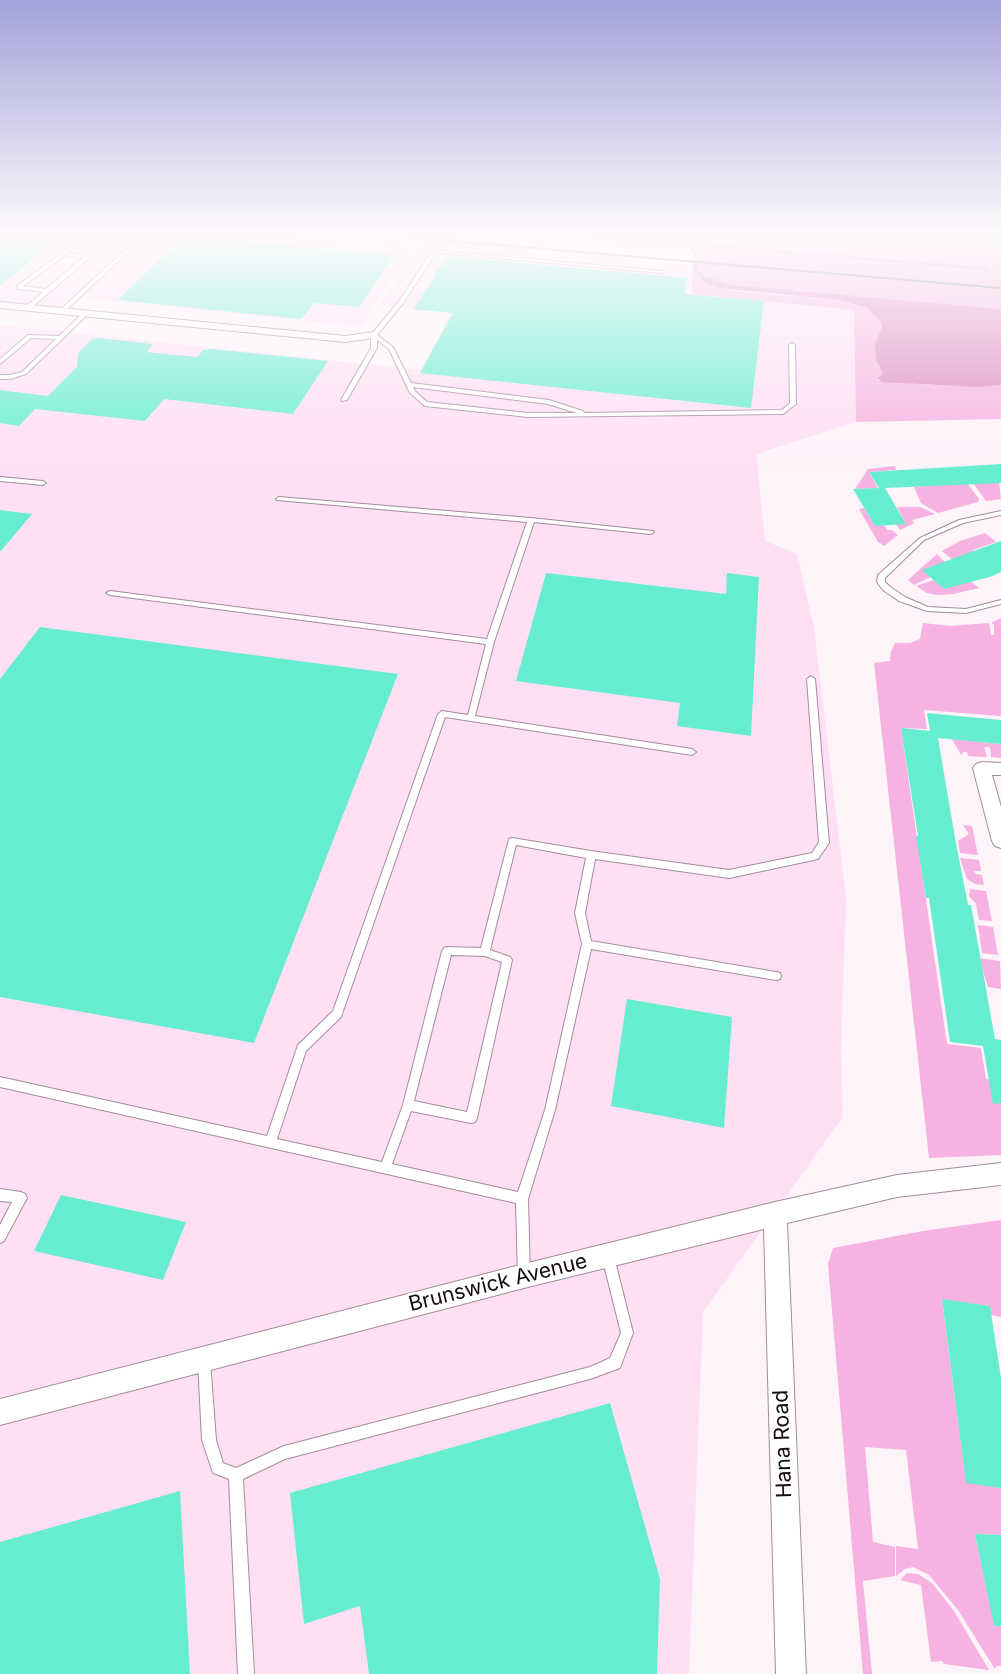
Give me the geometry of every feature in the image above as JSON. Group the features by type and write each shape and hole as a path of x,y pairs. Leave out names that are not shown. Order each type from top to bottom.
{"street":[{"path":"107,316 345,339 375,334"},
{"path":"1001,769 982,768 1001,841"},
{"name":"Brunswick Avenue","path":"0,1412 524,1276 775,1214 897,1186 1001,1174"},
{"name":"Hana Road","path":"775,1214 791,1674"}],"lane":[{"path":"0,377 24,373 83,316"},
{"path":"344,400 374,348 375,334 390,316"},
{"path":"375,334 391,348 411,392 425,404 528,416 783,412 793,404 792,345"},
{"path":"0,362 30,336 61,338"},
{"path":"409,385 549,402 587,414"},
{"path":"0,479 43,483"},
{"path":"279,499 651,532"},
{"path":"1001,513 961,521 922,538 881,577 881,582 902,600 927,609 966,611 1001,602"},
{"path":"471,718 490,642 531,520"},
{"path":"110,593 490,642"},
{"path":"485,952 512,841 591,855 729,874 815,856 824,843 811,679"},
{"path":"270,1143 302,1048 337,1014 442,714 692,752"},
{"path":"524,1276 522,1199 550,1110 587,944 580,913 591,855"},
{"path":"587,944 776,976"},
{"path":"385,1168 408,1105 447,951 485,952 507,960 471,1118 408,1105"},
{"path":"0,1082 522,1199"},
{"path":"0,1195 21,1198 0,1237"},
{"path":"204,1359 209,1440 218,1467 236,1475 284,1453 590,1373 615,1363 627,1332 608,1255"},
{"path":"236,1475 246,1674"}],"shaded area":[{"path":"259,316 368,316 361,327"},
{"path":"449,316 855,316 856,422 756,454 765,541 797,554 814,627 846,898 841,1050 843,1117 703,1312 689,1674 0,1674 0,325 421,370"},
{"path":"854,316 875,316 880,321 883,374 877,378 878,380 931,385 1001,385 1001,419 856,422"},
{"path":"875,316 1001,316 1001,385 976,387 882,382 877,378 883,374 876,359 875,343 882,328"},
{"path":"895,466 896,470 869,472 878,488 855,489 868,469"},
{"path":"999,481 1001,499 986,501 973,483"},
{"path":"967,483 979,499 978,502 938,513 921,503 914,487"},
{"path":"897,507 920,507 935,514 912,520 914,523 900,530 896,524 906,524"},
{"path":"864,508 875,526 884,525 887,530 892,530 898,535 884,546 878,542 859,509"},
{"path":"985,533 996,542 973,550 975,554 953,560 942,551 960,541"},
{"path":"937,554 946,563 923,570 931,577 914,585 908,580"},
{"path":"934,580 944,589 970,581 979,588 937,595 927,593 916,586"},
{"path":"1001,618 1001,716 924,710 927,729 901,728 947,1044 981,1048 986,1079 1001,1081 1001,1155 929,1158 874,663 890,661 895,643 910,643 920,639 923,623 950,626 989,623 991,635 994,635 994,625 991,623"},
{"path":"952,739 1001,744 1001,758 991,757 990,747 984,747 987,757 968,756 967,752 961,755"},
{"path":"963,825 972,826 978,855 960,853 958,841 969,834"},
{"path":"960,858 979,860 981,871 974,871 982,875 984,885 975,884 967,879"},
{"path":"970,889 986,891 992,921 979,920 976,904 969,896"},
{"path":"978,925 993,927 998,955 982,953"},
{"path":"979,958 1000,961 1001,989 988,987"},
{"path":"1001,1220 1001,1317 991,1315 990,1306 942,1300 966,1482 1001,1488 1001,1535 975,1534 989,1601 1001,1603 1001,1666 996,1666 995,1669 958,1610 929,1575 913,1567 905,1569 896,1576 896,1546 918,1549 906,1450 865,1447 873,1542 895,1547 895,1576 863,1581 872,1674 863,1674 828,1264 833,1248 923,1231"},
{"path":"907,1573 918,1574 932,1583 954,1611 989,1670 944,1664 942,1661 931,1662 921,1585 900,1580"}],"building":[{"path":"273,316 303,316 301,319"},
{"path":"451,316 762,316 751,408 420,373"},
{"path":"92,339 153,344 147,352 197,357 203,350 211,349 328,361 293,414 164,399 145,421 35,409 19,426 0,423 0,390 48,396 77,367 78,353"},
{"path":"1001,464 1001,483 885,488 906,524 875,526 853,489 879,488 869,472"},
{"path":"0,510 32,514 0,552"},
{"path":"1001,541 1001,572 990,577 944,589 922,570"},
{"path":"546,573 726,594 727,573 759,577 751,736 677,726 680,703 516,681"},
{"path":"40,627 398,674 254,1043 0,997 0,679"},
{"path":"927,713 1001,720 1001,744 938,738 955,838 968,905 971,905 995,1039 1001,1040 1001,1103 993,1104 983,1046 950,1042 929,898 926,898 916,836 918,836 901,728 930,731"},
{"path":"627,999 732,1017 724,1128 611,1106"},
{"path":"61,1195 186,1222 163,1280 34,1251"},
{"path":"942,1299 990,1306 1001,1378 1001,1488 966,1483"},
{"path":"610,1403 660,1579 657,1674 369,1674 360,1606 304,1624 290,1493"},
{"path":"180,1491 190,1674 0,1674 0,1542"},
{"path":"975,1534 1001,1535 1001,1626 994,1626"}]}
